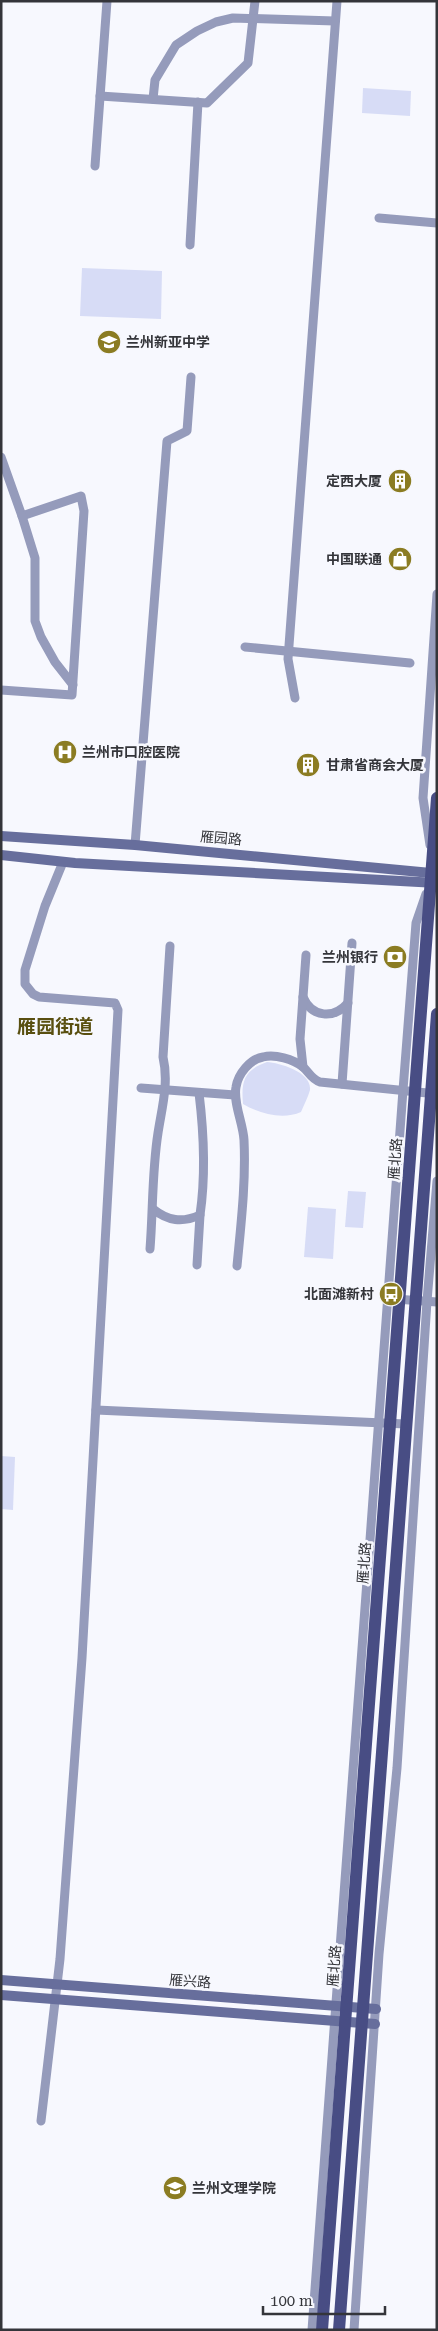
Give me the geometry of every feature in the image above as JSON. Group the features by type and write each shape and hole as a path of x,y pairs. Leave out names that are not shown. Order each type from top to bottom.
{"main road":[{"name":"雁北路","path":"322,2330 341,2006 393,1299 409,1091 434,877 437,798"},
{"name":"雁园路","path":"1,836 135,845 434,877"},
{"path":"1,854 63,862 434,877"},
{"path":"339,2330 406,1424 426,1301 437,1014"},
{"name":"雁兴路","path":"1,1980 376,2009"},
{"name":"雁兴路","path":"1,1996 375,2024"}],"street":[{"path":"95,166 107,1"},
{"path":"100,96 207,103 248,63 255,1"},
{"path":"295,698 288,651 336,1"},
{"path":"153,99 155,80 176,45 197,31 216,22 233,18 335,21"},
{"path":"190,245 198,102"},
{"path":"379,218 437,223"},
{"path":"135,845 167,441 187,431 191,377"},
{"path":"1,457 35,558 35,622 55,662 73,685"},
{"path":"1,690 72,695 84,511 81,496 22,516"},
{"path":"434,877 423,798 437,594"},
{"path":"245,647 410,663"},
{"path":"41,2121 60,1959 82,1658 118,1010 115,1003 39,997 33,994 25,984 25,970 45,906 63,862"},
{"path":"342,1084 352,943"},
{"path":"150,1249 158,1133 166,1090 164,1057 170,946"},
{"path":"303,1067 300,1039 306,955"},
{"path":"302,996 311,1010 319,1014 336,1013 348,1003"},
{"path":"237,1266 245,1179 244,1137 235,1095 239,1078 249,1064 264,1056 288,1059 303,1067 314,1080 434,1094"},
{"path":"141,1088 235,1095"},
{"path":"197,1265 200,1215 205,1184 203,1129 199,1093"},
{"path":"354,2330 379,1954 398,1768 426,1301 437,1181"},
{"path":"153,1209 170,1220 190,1219 200,1215"},
{"path":"393,1299 426,1301"},
{"path":"96,1410 406,1424"},
{"path":"312,2330 340,2021"}],"shaded area":[{"path":"363,88 411,91 410,116 362,113"},
{"path":"82,268 162,271 161,319 80,316"},
{"path":"267,1062 287,1067 301,1073 306,1078 310,1090 301,1112 279,1116 257,1111 243,1104 243,1089 246,1077 253,1069"},
{"path":"348,1191 366,1192 363,1228 345,1227"},
{"path":"308,1207 336,1209 333,1259 304,1257"},
{"path":"1,1456 15,1457 13,1510 1,1509"}],"place":[{"name":"兰州新亚中学","path":"109,342"},
{"name":"定西大厦","path":"400,481"},
{"name":"中国联通","path":"400,559"},
{"name":"兰州市口腔医院","path":"65,752"},
{"name":"甘肃省商会大厦","path":"308,765"},
{"name":"兰州银行","path":"395,957"},
{"name":"北面滩新村","path":"391,1294"},
{"name":"兰州文理学院","path":"175,2188"}],"district":[{"name":"雁园街道","path":"55,1026"}]}
